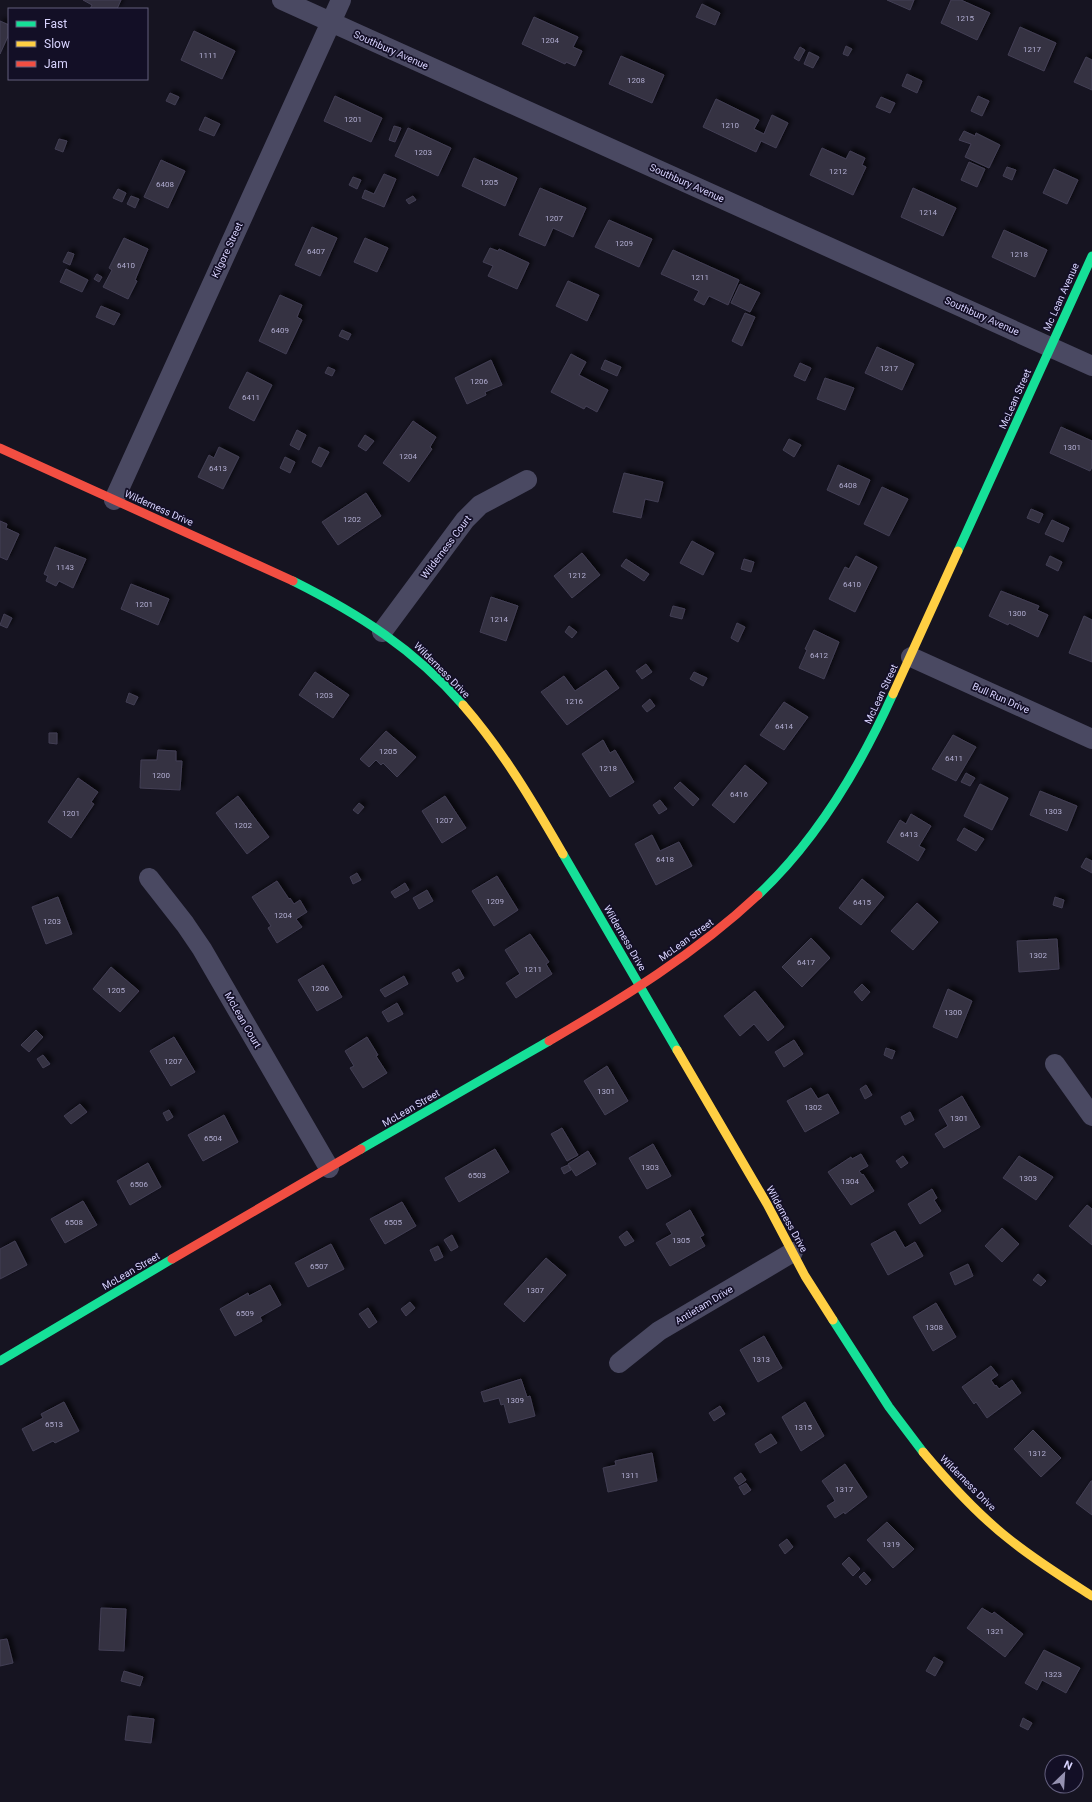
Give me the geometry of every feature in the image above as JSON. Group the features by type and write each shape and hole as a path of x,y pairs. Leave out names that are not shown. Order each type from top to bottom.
{"street":[{"name":"Southbury Avenue","path":"282,0 1092,366"},
{"name":"Kilgore Street","path":"114,500 340,0"},
{"name":"Mc Lean Avenue","path":"1051,347 1092,256"},
{"name":"McLean Street","path":"0,1361 580,1022 679,962 766,888 796,854 827,814 855,770 878,727 1051,347"},
{"name":"Wilderness Drive","path":"0,448 295,582 355,613 406,649 441,682 474,718 502,753 522,783 767,1204 805,1276 889,1407 923,1453 961,1495 1008,1538 1050,1570 1092,1596"},
{"name":"Wilderness Court","path":"382,632 465,520 480,505 527,480"},
{"name":"Bull Run Drive","path":"911,657 1092,739"},
{"name":"McLean Court","path":"149,878 185,924 202,949 329,1168"},
{"path":"1055,1064 1092,1116"},
{"name":"Antietam Drive","path":"619,1364 659,1331 793,1252"}],"building":[{"path":"83,0 121,0 117,8 90,8 92,5"},
{"path":"887,0 914,0 910,10"},
{"path":"951,0 961,0 990,13 977,40 941,23"},
{"path":"702,4 720,13 715,25 696,17"},
{"path":"534,17 578,37 573,47 582,51 575,66 566,62 565,64 522,44"},
{"path":"0,21 8,25 8,36 0,54"},
{"path":"1020,27 1056,43 1044,71 1008,55"},
{"path":"194,31 235,51 222,79 181,60"},
{"path":"846,46 852,49 848,56 843,54"},
{"path":"800,47 805,50 799,61 794,58"},
{"path":"809,52 819,57 813,68 804,64"},
{"path":"621,56 664,75 652,103 609,84"},
{"path":"1086,57 1092,60 1092,90 1074,82"},
{"path":"907,74 922,81 917,93 902,86"},
{"path":"170,93 179,97 175,105 166,101"},
{"path":"335,96 382,118 371,142 324,121"},
{"path":"978,96 989,101 982,116 971,111"},
{"path":"881,97 895,103 890,113 876,107"},
{"path":"716,99 759,120 754,129 764,134 772,115 788,123 776,148 761,141 756,152 703,127"},
{"path":"205,117 220,124 214,136 199,130"},
{"path":"394,126 401,128 395,142 389,140"},
{"path":"408,128 451,148 438,176 395,156"},
{"path":"964,131 975,136 976,133 1000,145 989,168 965,157 971,144 959,140"},
{"path":"59,139 67,141 63,152 55,149"},
{"path":"822,148 846,159 850,151 865,158 862,165 866,167 853,195 810,175"},
{"path":"474,158 517,178 505,206 462,186"},
{"path":"161,160 185,171 168,208 144,197"},
{"path":"969,162 985,169 977,187 961,180"},
{"path":"1007,167 1016,170 1012,180 1003,176"},
{"path":"1054,169 1078,180 1067,204 1043,193"},
{"path":"384,174 396,179 384,207 362,198 365,190 374,194"},
{"path":"353,177 361,180 357,189 349,185"},
{"path":"540,188 586,208 573,237 553,228 545,246 519,235"},
{"path":"913,188 956,208 943,236 901,217"},
{"path":"118,189 126,193 122,202 113,198"},
{"path":"131,196 139,199 135,208 127,204"},
{"path":"413,196 416,200 409,204 406,200"},
{"path":"609,220 652,239 639,267 595,247"},
{"path":"312,227 337,238 320,276 295,265"},
{"path":"1004,230 1047,250 1035,277 992,257"},
{"path":"124,238 148,249 135,280 137,281 128,299 103,287 112,270 109,268"},
{"path":"365,238 388,248 377,272 354,262"},
{"path":"490,248 498,251 499,249 529,263 517,289 488,276 493,266 483,262"},
{"path":"673,250 739,280 728,305 709,296 704,305 694,300 699,291 661,274"},
{"path":"68,252 74,254 70,265 63,262"},
{"path":"66,269 88,280 82,292 60,282"},
{"path":"97,274 102,277 99,282 94,279"},
{"path":"568,281 599,295 587,321 556,306"},
{"path":"740,284 760,293 750,312 731,303"},
{"path":"280,295 302,305 297,317 302,320 286,354 259,341"},
{"path":"101,306 120,314 114,325 96,317"},
{"path":"745,313 755,317 742,346 732,341"},
{"path":"342,330 351,334 348,340 339,336"},
{"path":"877,347 914,364 902,390 865,373"},
{"path":"571,354 586,362 579,375 608,390 597,412 586,406 584,409 551,392"},
{"path":"491,360 502,385 485,392 486,395 467,404 455,378"},
{"path":"605,360 621,367 617,376 601,369"},
{"path":"800,363 811,368 805,381 794,376"},
{"path":"328,367 335,370 332,376 325,373"},
{"path":"247,372 272,385 254,421 229,408"},
{"path":"825,378 854,388 845,410 817,399"},
{"path":"413,421 436,437 430,447 432,449 409,482 383,463"},
{"path":"1061,427 1092,441 1092,467 1090,471 1050,453"},
{"path":"297,430 306,435 299,450 290,445"},
{"path":"365,435 374,441 366,451 358,446"},
{"path":"789,439 801,445 794,457 783,450"},
{"path":"219,447 239,457 223,489 198,477 209,455 214,458"},
{"path":"319,447 329,452 321,467 312,462"},
{"path":"285,457 295,462 290,473 280,468"},
{"path":"838,465 870,480 859,505 827,490"},
{"path":"624,473 663,482 658,502 645,499 641,518 613,512"},
{"path":"882,487 908,499 889,536 864,524"},
{"path":"366,493 381,516 338,545 322,522"},
{"path":"1031,509 1043,514 1039,523 1027,518"},
{"path":"1052,520 1069,528 1063,542 1045,534"},
{"path":"0,521 7,524 6,528 19,534 7,560 0,557"},
{"path":"692,541 714,553 703,575 680,563"},
{"path":"55,547 86,559 73,588 59,581 56,586 46,581 48,576 44,574"},
{"path":"582,553 600,575 572,598 554,576"},
{"path":"856,556 877,567 855,612 829,599 845,567 849,569"},
{"path":"1050,556 1062,562 1058,571 1046,565"},
{"path":"626,559 649,574 644,581 621,566"},
{"path":"744,559 754,562 751,572 741,569"},
{"path":"131,584 169,599 158,625 121,609"},
{"path":"1001,591 1039,606 1037,610 1048,615 1038,637 1009,623 1008,625 989,616"},
{"path":"491,597 518,606 506,641 480,632"},
{"path":"673,606 685,609 682,619 670,616"},
{"path":"4,614 12,618 7,628 0,625"},
{"path":"1084,616 1092,620 1092,662 1069,653"},
{"path":"737,623 745,627 738,642 731,638"},
{"path":"569,626 577,632 572,638 565,632"},
{"path":"814,630 839,642 824,679 799,668 807,650 805,649"},
{"path":"646,664 652,672 642,679 636,671"},
{"path":"606,670 619,688 567,725 541,692 564,676 575,691"},
{"path":"315,672 349,695 333,718 299,695"},
{"path":"694,672 707,678 703,686 690,679"},
{"path":"129,693 138,697 134,705 126,702"},
{"path":"650,699 655,706 647,712 642,706"},
{"path":"784,702 808,717 784,750 760,735"},
{"path":"386,731 416,757 397,777 383,763 381,765 376,760 369,767 360,759"},
{"path":"49,733 57,733 57,744 49,743"},
{"path":"953,735 976,747 956,781 932,769"},
{"path":"603,740 610,753 615,750 634,782 610,797 582,754"},
{"path":"158,750 176,751 176,761 182,761 180,790 140,788 141,760 157,760"},
{"path":"745,765 767,783 734,823 712,805"},
{"path":"966,773 975,778 970,786 961,782"},
{"path":"78,778 98,792 91,802 94,804 71,838 48,822"},
{"path":"680,782 699,799 693,806 674,788"},
{"path":"980,784 1008,798 992,830 964,816"},
{"path":"1040,791 1077,806 1067,831 1030,815"},
{"path":"238,796 269,837 247,854 216,813"},
{"path":"445,796 466,828 442,843 422,811"},
{"path":"660,800 667,809 659,814 653,805"},
{"path":"359,803 364,807 358,814 353,810"},
{"path":"911,814 931,826 919,846 925,849 918,861 887,842 900,820 906,824"},
{"path":"964,828 984,839 976,851 957,840"},
{"path":"652,835 660,851 679,842 692,866 656,885 635,844"},
{"path":"1086,858 1092,861 1092,873 1081,867"},
{"path":"357,873 361,880 353,884 350,877"},
{"path":"497,876 518,910 494,926 472,891"},
{"path":"862,879 884,897 861,925 839,908"},
{"path":"277,881 289,899 290,898 294,904 300,900 307,912 296,919 302,927 277,943 268,928 271,926 252,897"},
{"path":"405,883 409,890 395,898 391,892"},
{"path":"427,890 433,901 419,909 413,898"},
{"path":"58,897 72,934 46,944 32,907"},
{"path":"1055,897 1064,900 1062,908 1053,905"},
{"path":"917,903 938,922 913,950 891,931"},
{"path":"530,934 549,962 546,964 552,974 516,998 506,983 520,974 505,950"},
{"path":"811,938 830,958 802,987 782,967"},
{"path":"1057,939 1059,969 1019,972 1017,941"},
{"path":"323,965 342,997 317,1011 298,980"},
{"path":"111,967 139,991 120,1012 93,989"},
{"path":"459,969 464,978 457,982 452,973"},
{"path":"404,976 408,984 385,997 380,990"},
{"path":"862,984 870,992 862,1001 854,992"},
{"path":"948,989 972,1001 957,1038 933,1027"},
{"path":"755,991 784,1027 768,1041 754,1024 740,1036 724,1016"},
{"path":"397,1003 403,1014 388,1022 382,1012"},
{"path":"36,1030 43,1037 29,1052 21,1045"},
{"path":"174,1037 195,1072 171,1086 150,1051"},
{"path":"367,1037 378,1055 376,1056 387,1073 363,1088 350,1068 354,1066 345,1051"},
{"path":"794,1040 803,1054 784,1067 775,1052"},
{"path":"886,1048 895,1051 892,1059 884,1055"},
{"path":"43,1055 50,1064 43,1068 37,1059"},
{"path":"607,1066 628,1101 605,1115 584,1081"},
{"path":"866,1085 872,1095 865,1099 860,1089"},
{"path":"811,1088 818,1099 828,1094 839,1113 805,1132 787,1101"},
{"path":"962,1096 980,1127 944,1148 935,1134 948,1126 939,1110"},
{"path":"80,1104 87,1112 71,1124 64,1116"},
{"path":"169,1110 173,1117 167,1121 163,1113"},
{"path":"910,1112 914,1120 905,1125 901,1117"},
{"path":"224,1115 238,1142 203,1161 188,1135"},
{"path":"562,1128 578,1155 567,1161 551,1134"},
{"path":"653,1144 671,1176 647,1189 629,1158"},
{"path":"495,1149 509,1172 459,1202 445,1178"},
{"path":"588,1151 596,1164 576,1176 568,1164"},
{"path":"861,1154 868,1166 859,1171 862,1175 863,1174 874,1191 851,1205 828,1172 851,1157 852,1159"},
{"path":"903,1156 908,1163 901,1168 896,1161"},
{"path":"1019,1156 1053,1177 1036,1200 1003,1178"},
{"path":"148,1163 161,1187 130,1205 117,1181"},
{"path":"568,1165 571,1170 564,1174 561,1168"},
{"path":"932,1189 937,1198 934,1200 941,1211 920,1224 908,1204"},
{"path":"83,1201 97,1225 65,1243 51,1219"},
{"path":"402,1202 416,1226 385,1244 370,1219"},
{"path":"1087,1205 1092,1209 1092,1245 1069,1226"},
{"path":"690,1210 704,1235 700,1237 705,1246 670,1266 656,1243 672,1234 666,1224"},
{"path":"1002,1228 1019,1244 1002,1262 985,1246"},
{"path":"627,1231 634,1241 625,1246 619,1237"},
{"path":"895,1231 905,1248 915,1242 923,1256 888,1275 871,1244"},
{"path":"452,1235 458,1247 451,1251 444,1240"},
{"path":"15,1241 27,1265 0,1279 0,1249"},
{"path":"331,1244 344,1269 308,1287 295,1263"},
{"path":"438,1246 443,1257 435,1261 430,1250"},
{"path":"546,1258 566,1275 524,1322 504,1304"},
{"path":"968,1264 973,1276 955,1285 950,1273"},
{"path":"1038,1274 1046,1281 1041,1286 1033,1280"},
{"path":"270,1285 281,1305 260,1317 262,1321 235,1336 220,1309 248,1293 249,1296"},
{"path":"410,1302 415,1308 406,1316 401,1309"},
{"path":"936,1303 956,1337 933,1351 913,1317"},
{"path":"368,1308 377,1322 369,1328 359,1314"},
{"path":"764,1336 782,1368 758,1382 740,1350"},
{"path":"991,1366 998,1375 991,1380 995,1386 996,1385 999,1389 1012,1380 1021,1393 987,1418 976,1402 974,1404 962,1387"},
{"path":"521,1379 527,1397 530,1396 535,1416 509,1423 504,1404 501,1405 499,1398 484,1402 481,1392"},
{"path":"64,1402 79,1431 55,1443 53,1441 33,1451 22,1429 43,1418 41,1414"},
{"path":"805,1402 824,1436 801,1451 782,1417"},
{"path":"720,1406 725,1414 714,1421 709,1413"},
{"path":"1033,1430 1061,1458 1041,1477 1014,1449"},
{"path":"771,1434 777,1443 760,1453 755,1444"},
{"path":"652,1453 657,1481 608,1492 603,1468 616,1465 615,1461"},
{"path":"845,1464 867,1497 845,1514 844,1512 835,1518 827,1506 835,1501 822,1481"},
{"path":"741,1473 746,1480 739,1485 734,1478"},
{"path":"1092,1481 1092,1515 1076,1503"},
{"path":"746,1483 751,1490 744,1495 739,1487"},
{"path":"887,1522 914,1549 893,1568 867,1540"},
{"path":"787,1539 793,1547 785,1554 779,1545"},
{"path":"849,1557 860,1569 853,1576 842,1564"},
{"path":"864,1572 871,1580 866,1585 859,1577"},
{"path":"101,1608 126,1609 124,1651 99,1650"},
{"path":"982,1608 992,1614 994,1612 1023,1634 1005,1657 967,1628"},
{"path":"7,1639 13,1663 0,1666 0,1640"},
{"path":"1044,1650 1080,1668 1066,1693 1042,1680 1037,1690 1025,1683"},
{"path":"934,1657 943,1662 935,1676 926,1671"},
{"path":"124,1671 143,1677 140,1686 121,1681"},
{"path":"128,1716 154,1719 151,1743 125,1740"},
{"path":"1023,1718 1032,1723 1028,1730 1020,1726"}],"traffic: fast":[{"path":"958,551 1092,256"},
{"path":"293,581 341,606 384,634 425,667 463,705"},
{"path":"758,895 799,851 835,801 866,748 893,694"},
{"path":"563,854 677,1050"},
{"path":"361,1149 549,1041"},
{"path":"0,1361 172,1259"},
{"path":"833,1320 889,1407 923,1452"}],"traffic: slow":[{"path":"893,694 958,551"},
{"path":"463,705 478,722 529,796 563,854"},
{"path":"677,1050 767,1204 805,1276 833,1320"},
{"path":"923,1452 964,1498 997,1529 1039,1562 1092,1596"}],"traffic: jam":[{"path":"0,448 293,581"},
{"path":"549,1041 604,1008 684,956 709,937 758,895"},
{"path":"172,1259 361,1149"}]}
